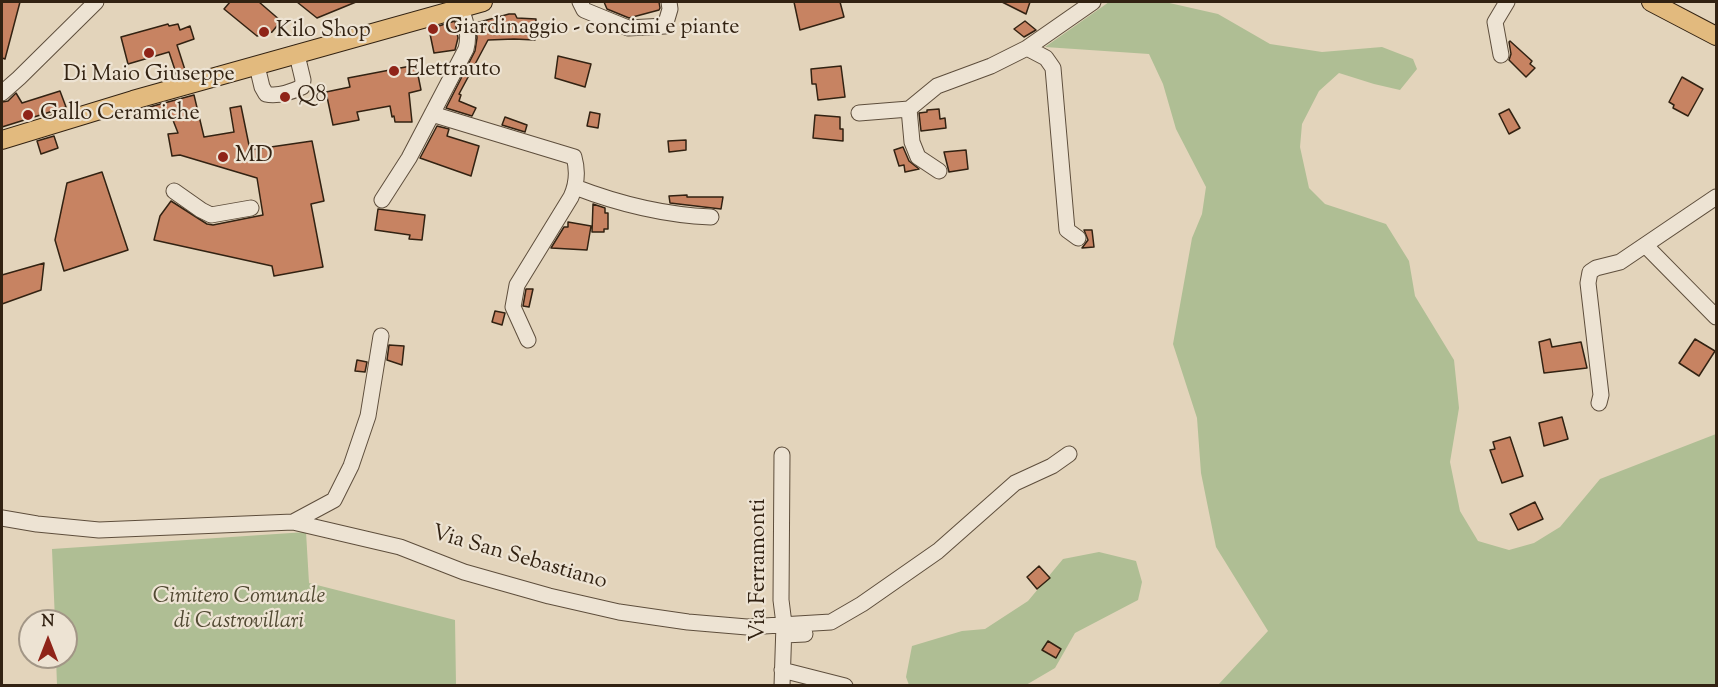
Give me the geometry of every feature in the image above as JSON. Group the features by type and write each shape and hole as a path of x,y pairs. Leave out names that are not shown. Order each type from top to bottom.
{"main road":[{"path":"2,140 133,100 483,2"},
{"path":"1651,2 1716,36"}],"street":[{"path":"2,93 96,2"},
{"path":"580,2 584,10 628,28 665,26 670,9 669,2"},
{"path":"1501,55 1495,22 1507,2"},
{"path":"859,113 909,109 937,86 992,66 1027,48 1087,3"},
{"path":"382,200 409,158 466,49 469,37 468,28 461,8"},
{"path":"1027,48 1047,58 1053,68 1066,230 1078,238"},
{"path":"257,66 266,94 273,95 295,90 302,87 303,81 297,54"},
{"path":"909,109 912,142 918,157 939,171"},
{"path":"432,114 574,157 577,166 575,187 517,285 513,307 528,340"},
{"path":"575,187 611,200 678,216 711,217"},
{"path":"174,191 211,215 251,208"},
{"path":"1599,403 1601,395 1588,284 1590,272 1596,268 1620,262 1716,197"},
{"path":"1646,246 1716,317"},
{"path":"293,522 334,500 351,466 368,416 381,336"},
{"name":"Via San Sebastiano","path":"2,518 99,530 293,522 400,547 464,572 549,596 619,612 688,622 784,630 831,622 862,604 938,551 1015,483 1052,466 1069,454"},
{"name":"Via Ferramonti","path":"782,455 781,600 784,630 782,686"},
{"path":"784,630 806,634"},
{"path":"782,670 845,686"}],"green space":[{"path":"1109,2 1165,2 1218,14 1270,44 1322,52 1382,47 1413,59 1417,69 1400,90 1339,73 1319,91 1302,124 1300,147 1309,188 1325,204 1386,224 1409,261 1415,296 1454,360 1459,408 1450,462 1460,511 1478,541 1509,550 1534,543 1560,527 1600,479 1716,434 1716,685 1218,685 1268,631 1216,547 1201,473 1197,418 1173,344 1192,238 1202,214 1206,187 1176,129 1163,84 1149,54 1045,47"},
{"name":"Cimitero Comunale di Castrovillari","path":"306,532 309,583 455,620 456,685 57,685 56,669 78,669 78,609 54,609 52,549"},
{"path":"1099,552 1136,561 1142,582 1138,600 1075,633 1055,668 1026,685 909,685 906,677 912,646 962,631 985,629 1028,601 1063,559"}],"building":[{"path":"2,2 20,2 5,59 2,58"},
{"path":"230,2 259,2 281,21 272,32 257,36 224,9"},
{"path":"297,2 356,2 317,18"},
{"path":"604,2 659,2 660,8 629,18 607,9"},
{"path":"794,2 840,2 844,17 800,30"},
{"path":"1002,2 1030,2 1026,14"},
{"path":"515,14 517,18 536,19 535,40 488,40 459,94 461,95 459,101 476,108 472,116 446,108 475,51 476,23"},
{"path":"455,21 458,38 455,50 434,53 429,29"},
{"path":"1025,21 1036,30 1024,37 1014,29"},
{"path":"168,24 169,26 178,24 180,30 190,26 194,39 177,45 186,73 177,76 169,52 128,64 121,37"},
{"path":"1510,41 1532,61 1530,64 1535,68 1526,77 1509,60"},
{"path":"558,56 591,64 585,87 555,78"},
{"path":"416,65 421,90 409,93 412,122 395,122 390,106 357,112 359,120 333,125 326,92 350,87 348,78"},
{"path":"841,66 845,97 818,100 816,84 812,84 811,69"},
{"path":"1682,77 1703,89 1688,116 1673,108 1674,105 1669,102"},
{"path":"60,91 66,107 2,127 2,102 8,101 16,93 22,103"},
{"path":"194,95 204,137 234,132 230,108 241,106 250,150 312,141 324,201 311,204 323,267 274,276 272,266 154,240 160,216 171,201 207,224 213,225 263,215 257,178 180,155 172,156 168,134 178,133 169,110 143,115 142,109"},
{"path":"939,109 940,119 945,118 946,128 921,131 919,113"},
{"path":"1509,109 1520,128 1509,134 1499,114"},
{"path":"590,112 600,114 598,128 587,126"},
{"path":"815,115 840,117 843,141 813,138"},
{"path":"505,117 527,125 525,132 502,125"},
{"path":"437,126 449,129 447,136 479,146 471,176 420,158"},
{"path":"54,136 58,148 41,154 37,141"},
{"path":"686,140 686,150 669,152 668,141"},
{"path":"903,147 909,161 919,169 905,172 904,165 899,166 894,150"},
{"path":"966,150 968,169 949,172 944,152"},
{"path":"102,172 128,250 64,271 55,240 67,183"},
{"path":"687,195 687,197 723,197 721,209 670,203 669,196"},
{"path":"593,204 605,208 605,213 608,213 608,229 604,229 604,232 592,232"},
{"path":"378,209 425,215 422,240 409,239 410,235 375,230"},
{"path":"568,222 591,226 587,250 551,248 564,227 568,227"},
{"path":"1084,230 1092,230 1094,247 1082,248 1088,240"},
{"path":"44,263 41,290 2,304 2,275"},
{"path":"526,289 533,289 529,307 523,306"},
{"path":"495,311 505,313 502,325 492,322"},
{"path":"1550,339 1552,347 1581,342 1587,368 1544,373 1539,342"},
{"path":"1695,339 1715,351 1699,376 1679,363"},
{"path":"389,345 404,346 402,365 387,360"},
{"path":"357,360 367,362 365,372 355,371"},
{"path":"1562,417 1568,439 1544,446 1539,423"},
{"path":"1510,437 1523,476 1502,483 1490,450 1495,449 1493,442"},
{"path":"1535,502 1543,519 1518,530 1510,514"},
{"path":"1039,566 1050,578 1037,589 1027,577"},
{"path":"1048,641 1061,649 1056,658 1042,650"}],"place":[{"name":"Giardinaggio - concimi e piante","path":"433,29"},
{"name":"Kilo Shop","path":"264,32"},
{"name":"Di Maio Giuseppe","path":"149,53"},
{"name":"Elettrauto","path":"394,71"},
{"name":"Q8","path":"285,97"},
{"name":"Gallo Ceramiche","path":"28,115"},
{"name":"MD","path":"223,157"}]}
